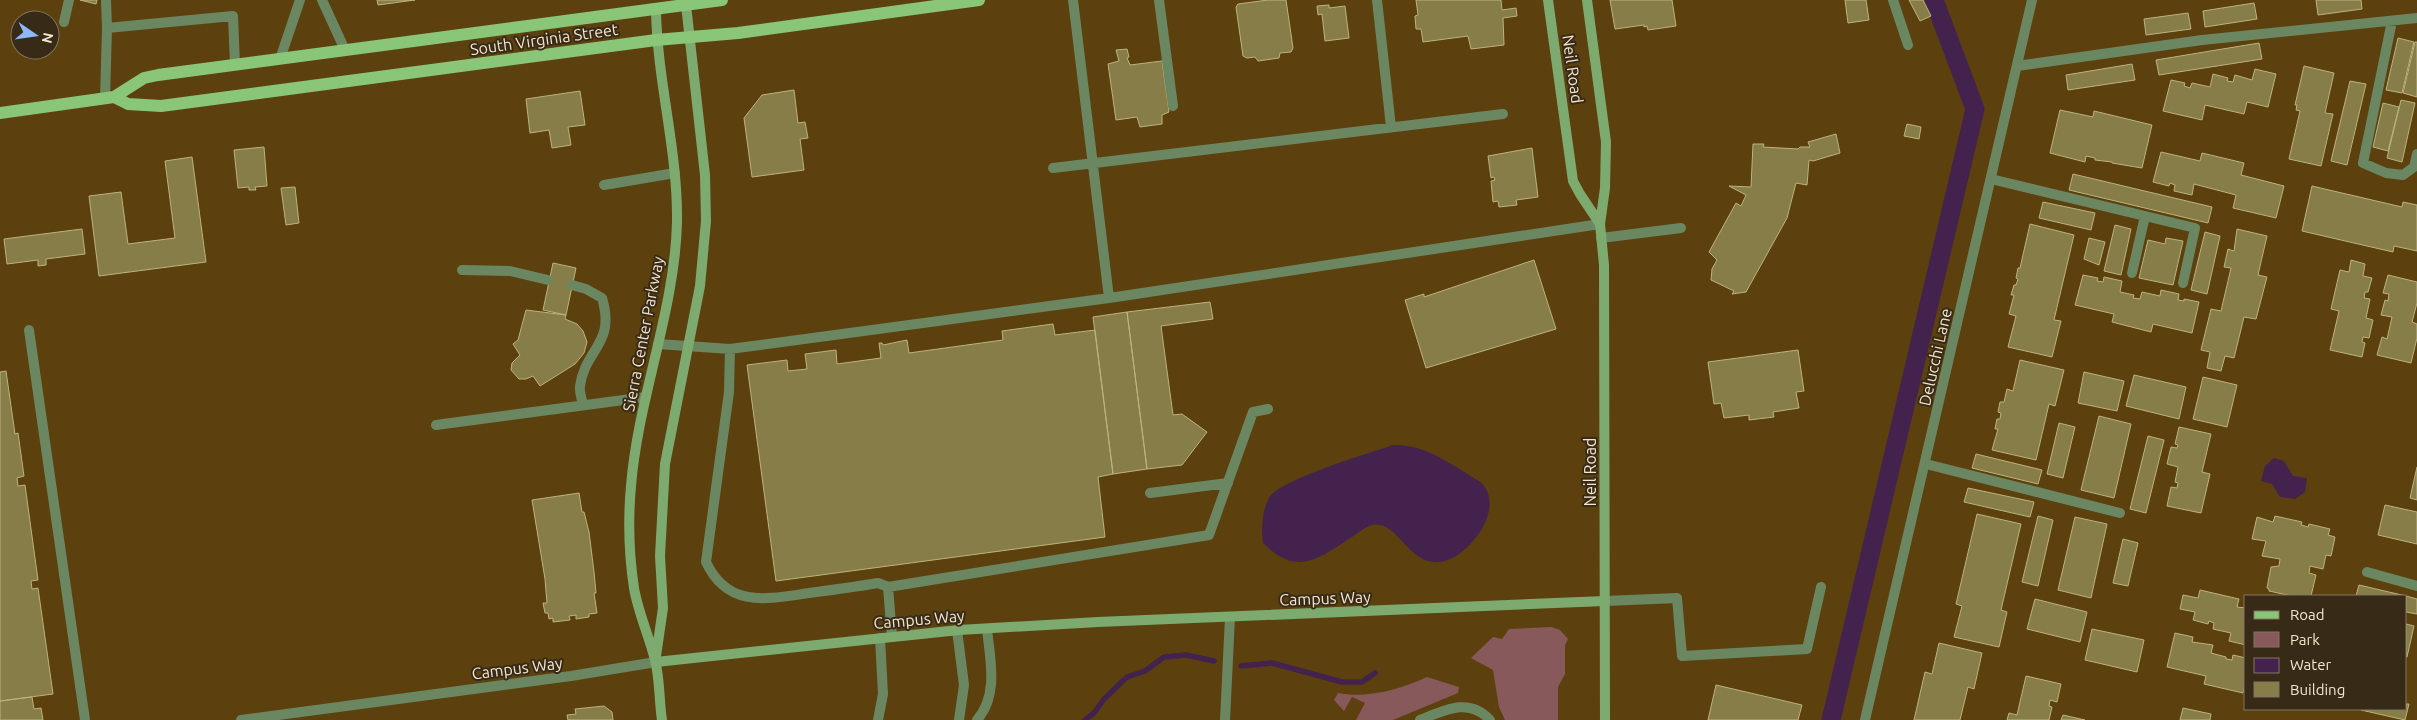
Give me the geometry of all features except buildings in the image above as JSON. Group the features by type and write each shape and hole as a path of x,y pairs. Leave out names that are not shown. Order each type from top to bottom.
{"main road":[{"name":"South Virginia Street","path":"0,113 110,98 144,78 655,4 722,0"},
{"name":"South Virginia Street","path":"110,98 128,104 161,106 656,40 689,39 979,0"}],"street":[{"path":"64,22 69,0"},
{"path":"106,0 110,98"},
{"path":"280,59 300,0"},
{"path":"322,0 345,50"},
{"path":"1073,0 1091,164 1109,298"},
{"path":"1159,0 1173,106"},
{"path":"1377,0 1391,127"},
{"name":"Neil Road","path":"1548,0 1574,181 1580,194 1600,224"},
{"name":"Neil Road","path":"1587,0 1606,142 1605,188 1600,224 1604,281 1605,720"},
{"path":"1893,0 1908,46"},
{"name":"Delucchi Lane","path":"1865,720 1926,464 2032,0"},
{"name":"Sierra Center Parkway","path":"656,662 663,608 660,556 665,464 703,262 706,221 705,176 686,3"},
{"name":"Sierra Center Parkway","path":"655,4 656,40 675,173 677,225 674,255 658,344 646,396 631,485 630,551 634,589 656,662 662,720"},
{"path":"107,28 233,16 235,65"},
{"path":"2017,66 2202,40 2417,18"},
{"path":"2392,21 2363,163 2386,173 2403,175 2414,166 2417,154"},
{"path":"1053,168 1503,114"},
{"path":"604,185 675,173"},
{"path":"1991,179 2195,228 2183,283"},
{"path":"2132,273 2145,216"},
{"path":"658,344 730,349 1109,298 1600,224"},
{"path":"1601,238 1680,228"},
{"path":"462,270 510,271 548,280"},
{"path":"572,285 586,289 602,298 607,322 604,336 582,377 579,388 583,405"},
{"path":"30,330 85,720"},
{"path":"730,349 729,392 706,562 712,574 725,587 742,595 761,600 878,583 888,588 1209,535 1253,412 1268,410"},
{"path":"436,425 646,396"},
{"path":"1926,464 2120,513"},
{"path":"1150,493 1228,482"},
{"path":"2367,572 2417,586"},
{"path":"1605,602 1677,598 1682,656 1807,649 1821,587"},
{"path":"888,588 892,637"},
{"name":"Campus Way","path":"241,720 571,676 656,662 958,630 1605,602"},
{"path":"1225,720 1230,617"},
{"path":"977,720 988,702 991,685 987,629"},
{"path":"958,630 964,685 959,720"},
{"path":"878,720 883,694 880,638"},
{"path":"1420,720 1447,709 1467,706 1474,708 1490,720"}],"green space":[{"path":"1551,627 1560,630 1568,639 1565,645 1565,674 1558,687 1558,720 1505,720 1499,707 1493,670 1471,658 1493,637 1502,639 1509,629"},
{"path":"1427,677 1459,687 1458,693 1393,720 1356,720 1365,703 1352,697 1344,711 1334,700 1338,693 1360,695 1384,692"}],"water":[{"path":"1393,445 1414,447 1433,454 1484,486 1489,496 1487,519 1473,541 1455,557 1445,561 1433,562 1422,559 1390,530 1381,525 1367,527 1329,552 1308,561 1286,560 1263,543 1263,514 1269,498 1276,491 1306,475"},
{"path":"2274,458 2284,461 2293,476 2307,478 2305,492 2295,499 2280,497 2272,484 2261,481 2265,466"}],"waterway":[{"path":"1831,720 1975,109 1934,0"},
{"path":"1085,720 1094,713 1104,699 1127,677 1145,671 1164,657 1186,655 1214,661"},
{"path":"1241,666 1272,663 1342,682 1362,682 1375,673"}]}
